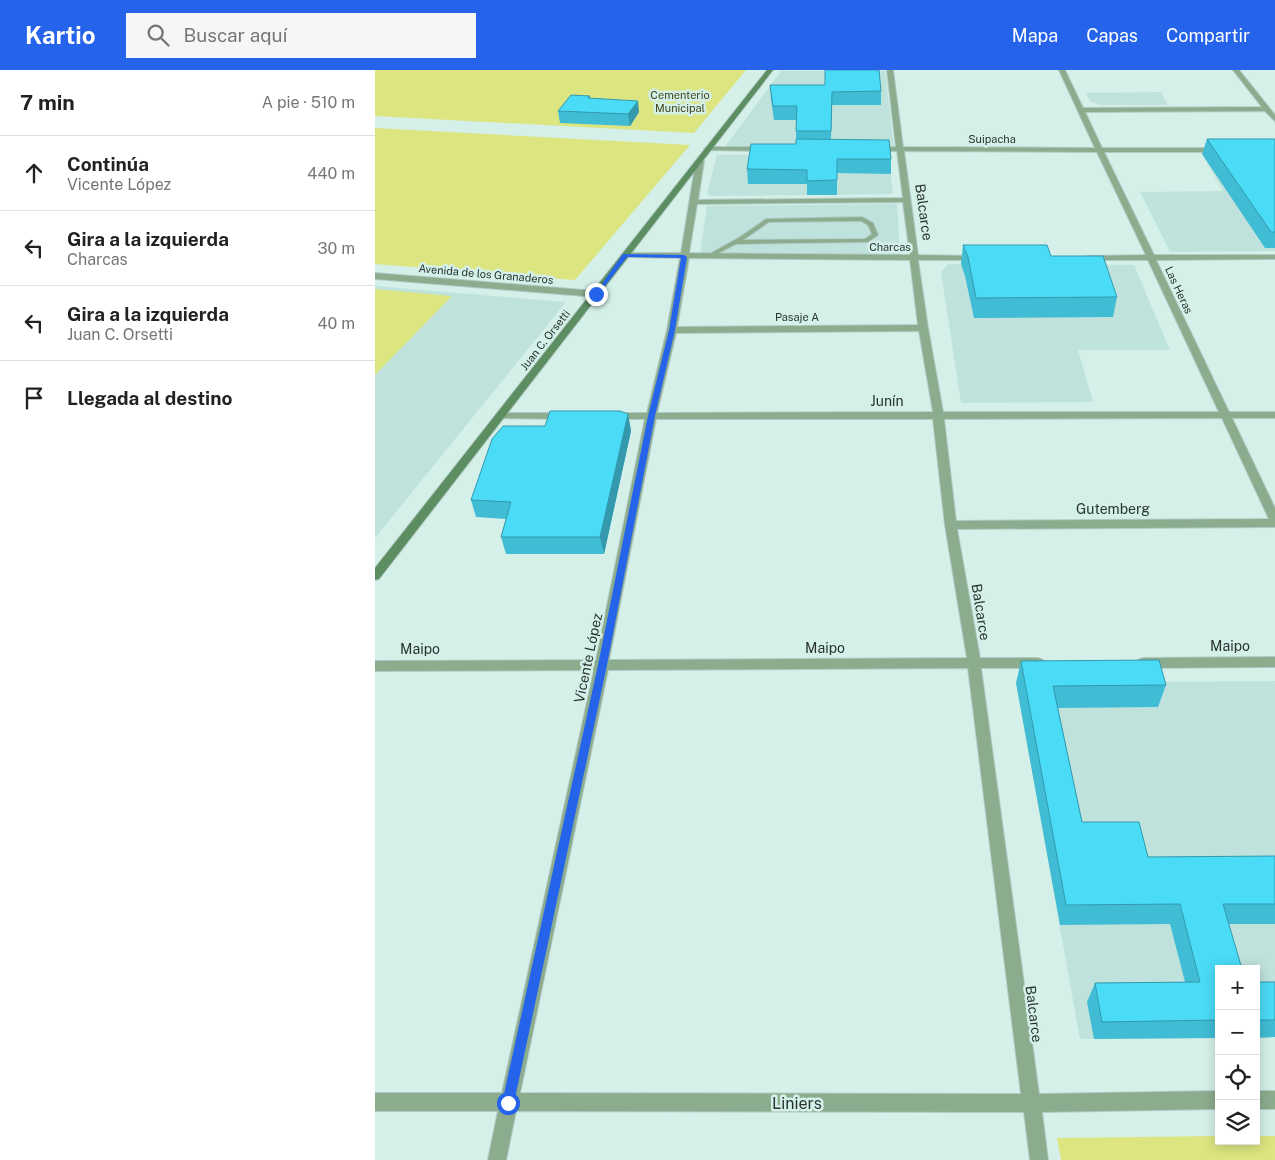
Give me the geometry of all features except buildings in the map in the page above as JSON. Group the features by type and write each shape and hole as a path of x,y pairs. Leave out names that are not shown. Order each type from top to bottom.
{"street":[{"name":"Juan C. Orsetti","path":"375,576 770,70"},
{"name":"Balcarce","path":"890,70 902,150 906,200 923,328 973,663 1039,1160"},
{"name":"Las Heras","path":"1062,70 1275,522"},
{"path":"1236,70 1275,119"},
{"path":"1081,110 1267,109"},
{"path":"709,149 776,149"},
{"name":"Suipacha","path":"863,150 1227,150"},
{"name":"Vicente López","path":"497,1160 602,665 651,416 672,330 700,160"},
{"path":"694,202 906,200"},
{"name":"Charcas","path":"625,255 915,259 984,258"},
{"path":"1082,258 1275,257"},
{"name":"Avenida de los Granaderos","path":"375,276 596,294"},
{"name":"Pasaje A","path":"672,330 923,328"},
{"name":"Junín","path":"604,416 1275,415"},
{"path":"500,416 576,416"},
{"name":"Gutemberg","path":"951,525 1275,522"},
{"name":"Maipo","path":"1129,663 1275,662"},
{"name":"Maipo","path":"375,666 1051,663"},
{"name":"Liniers","path":"375,1102 1031,1102 1215,1100"},
{"path":"1260,1100 1275,1100"}],"lane":[{"path":"707,257 735,242 768,220 862,219 871,224 875,234 866,241 735,242"}],"shaded area":[{"path":"781,71 885,71 894,146 725,147"},
{"path":"1161,92 1168,105 1100,105 1090,101 1086,93"},
{"path":"888,154 893,194 711,196 707,194 717,155"},
{"path":"1202,154 1275,154 1275,251 1170,252 1140,192 1223,191"},
{"path":"897,204 900,254 700,254 707,206"},
{"path":"948,264 1134,265 1170,350 1078,350 1093,402 961,403 941,272"},
{"path":"375,286 566,302 375,538"},
{"path":"1275,681 1275,1037 1260,1038 1260,965 1215,965 1215,1038 1080,1039 1016,683"}],"green space":[{"name":"Cementerio Municipal","path":"375,70 746,70 694,133 375,116"},
{"path":"375,128 690,145 575,280 375,264"},
{"path":"375,289 452,296 375,375"},
{"path":"1215,1136 1215,1145 1260,1145 1260,1136 1275,1136 1275,1160 1061,1160 1057,1138"}],"route":[{"path":"508,1103 602,665 651,416 672,330 684,257 625,255 596,294"}]}
